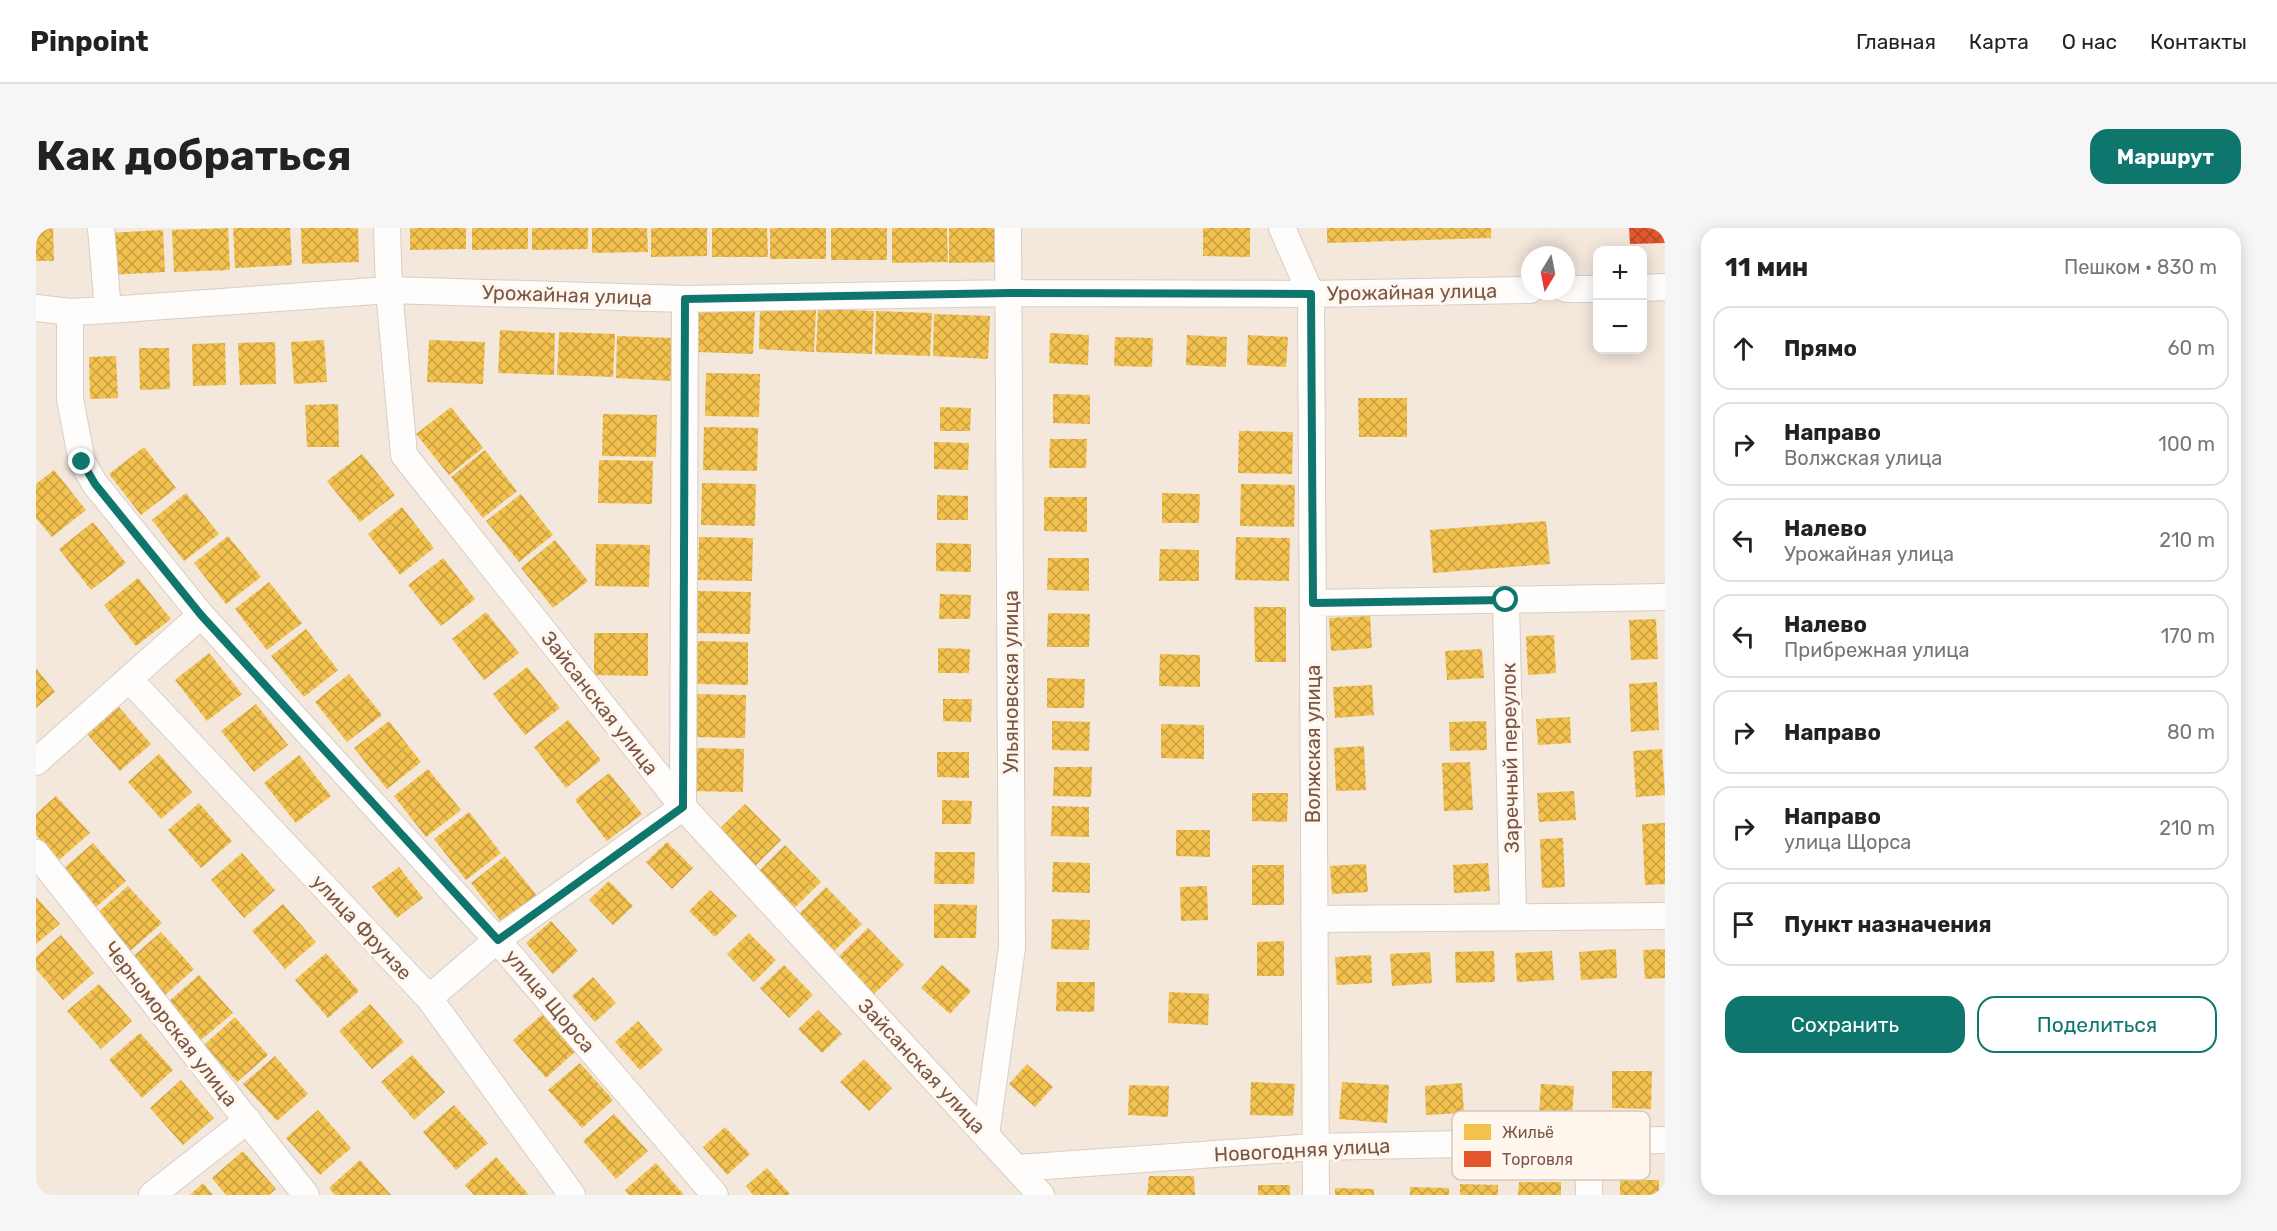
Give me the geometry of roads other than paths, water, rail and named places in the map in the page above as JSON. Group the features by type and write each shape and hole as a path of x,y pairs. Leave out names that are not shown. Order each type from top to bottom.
{"street":[{"path":"102,228 108,310"},
{"name":"Зайсанская улица","path":"387,228 389,290 404,455 683,807 1041,1195"},
{"name":"Ульяновская улица","path":"986,1135 1012,948 1008,228"},
{"path":"1282,228 1311,294"},
{"path":"1647,288 1665,287"},
{"path":"1575,289 1593,289"},
{"name":"Урожайная улица","path":"36,308 70,312 389,290 685,299 1010,293 1311,294 1521,290"},
{"name":"Волжская улица","path":"1311,294 1316,1195"},
{"path":"429,998 498,940 683,807 685,299"},
{"name":"улица Щорса","path":"70,312 70,399 82,462 95,484 201,615 498,940 715,1195"},
{"path":"1313,603 1665,597"},
{"name":"Заречный переулок","path":"1506,600 1513,917"},
{"path":"36,762 201,615"},
{"name":"улица Фрунзе","path":"129,679 429,998 572,1195"},
{"name":"Черноморская улица","path":"36,853 306,1195"},
{"path":"1314,919 1665,916"},
{"path":"152,1195 248,1120"},
{"name":"Новогодняя улица","path":"1650,1140 1665,1140"},
{"name":"Новогодняя улица","path":"1017,1168 1314,1147 1452,1144"},
{"path":"1589,1180 1589,1195"}]}
